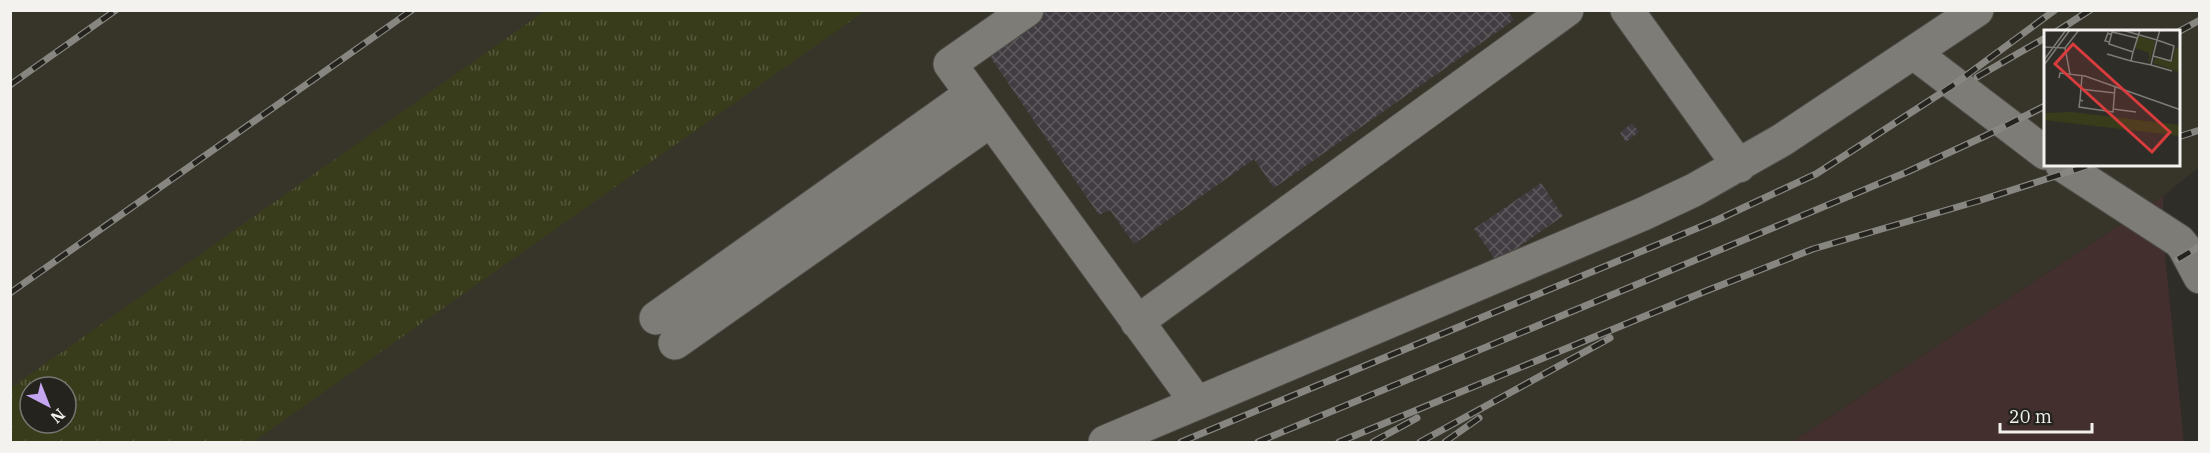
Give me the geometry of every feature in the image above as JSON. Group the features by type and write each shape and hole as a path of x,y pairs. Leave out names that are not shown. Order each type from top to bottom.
{"lane":[{"path":"1027,10 950,64 1197,403"},
{"path":"1137,322 1567,10"},
{"path":"1627,10 1739,166"},
{"path":"1105,442 1694,189 1782,140 1977,10"},
{"path":"1914,53 2044,152"},
{"path":"971,94 666,331 990,121"},
{"path":"2064,166 2179,242 2184,247 2199,277"}],"shaded area":[{"path":"10,11 2199,11 2199,167 2163,196 1792,442 11,442"},
{"path":"2163,196 2163,235 2184,442 1792,442"}],"green space":[{"path":"545,11 865,11 253,442 11,442 11,388 18,383 18,435 78,435 78,375 29,375"}],"building":[{"path":"1039,10 1507,10 1514,20 1274,188 1254,159 1134,244 1110,210 1099,215 984,48"},
{"path":"1632,123 1639,132 1626,142 1620,133"},
{"path":"1541,183 1563,216 1497,262 1474,229"}],"railway":[{"path":"10,85 116,10"},
{"path":"10,293 412,10"},
{"path":"1181,442 1717,220 1816,174 1952,86 2055,10"},
{"path":"2059,30 2090,10"},
{"path":"2180,31 2200,20"},
{"path":"1977,77 2044,39"},
{"path":"1258,442 1907,172 2044,106"},
{"path":"2180,136 2200,130"},
{"path":"1339,442 1813,249 1978,201 2087,166"},
{"path":"2178,259 2200,246"},
{"path":"1420,442 1610,338"},
{"path":"1373,442 1417,418"},
{"path":"1445,442 1479,418"}]}
